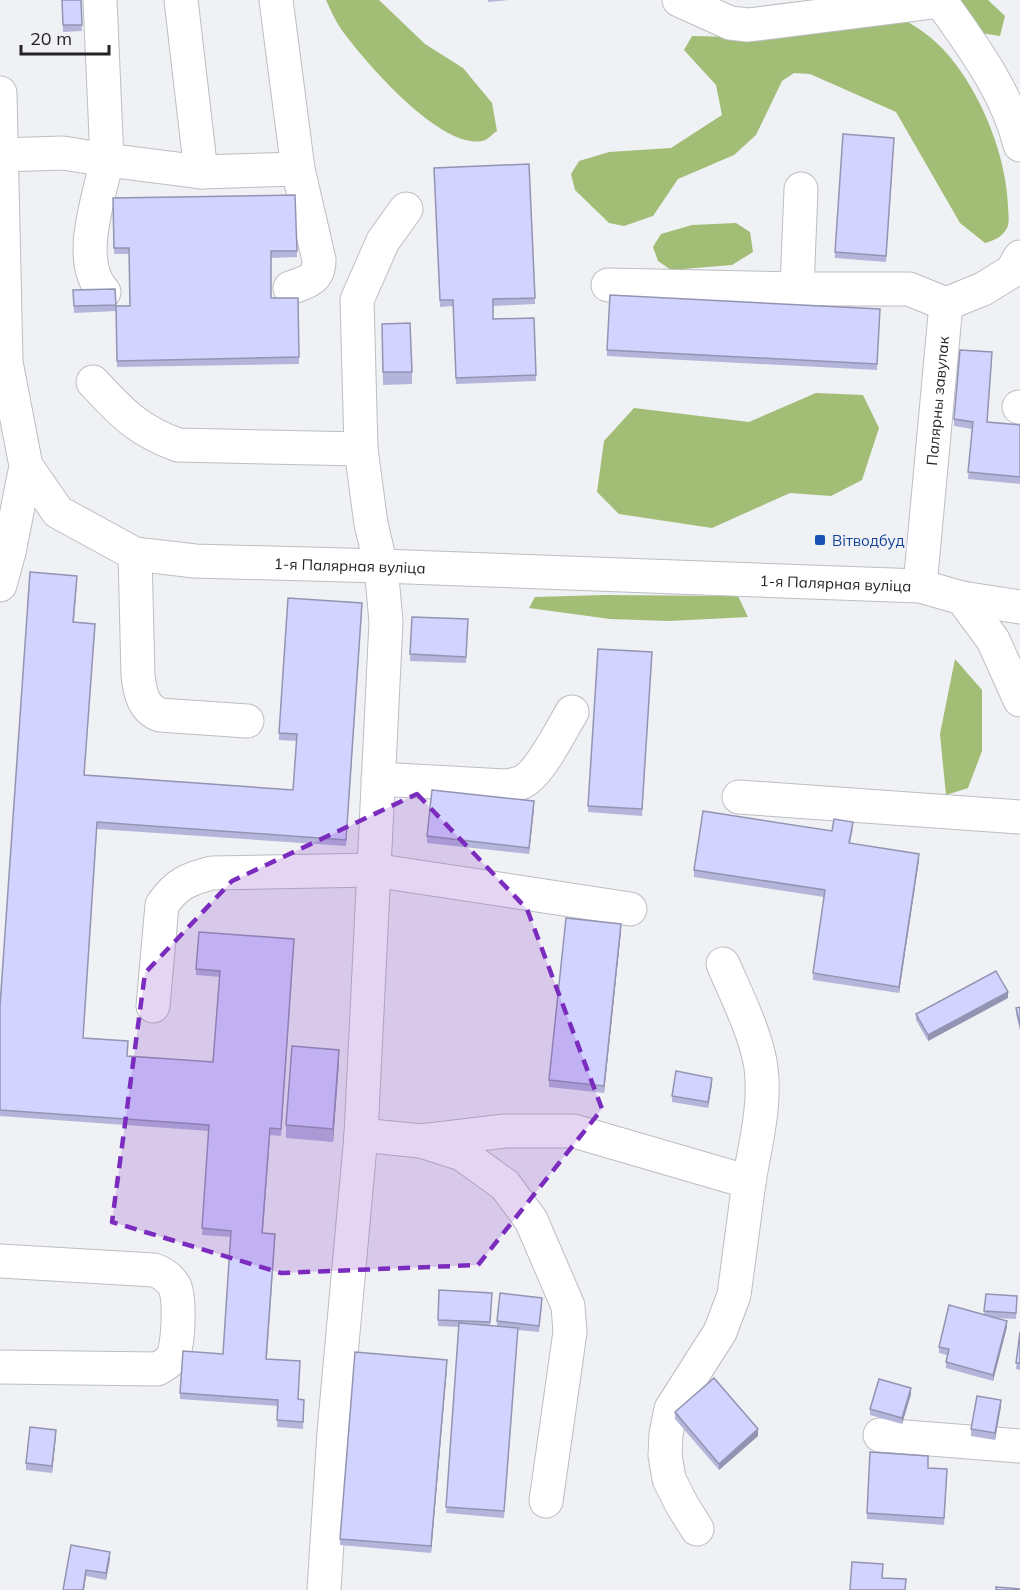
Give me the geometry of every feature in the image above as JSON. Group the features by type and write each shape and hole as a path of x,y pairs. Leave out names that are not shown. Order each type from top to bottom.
{"street":[{"path":"100,0 107,160 88,251 92,273 97,285 104,292"},
{"path":"181,0 201,172"},
{"path":"276,0 298,169 319,260 319,269 308,282 290,288"},
{"path":"679,0 730,22 748,25 940,0 985,65 1016,126 1020,144"},
{"name":"1-я Палярная вуліца","path":"0,93 3,364 13,462 58,512 135,554 195,561 920,586 962,598 1020,607"},
{"path":"2,155 63,153 201,172 298,169"},
{"path":"796,290 801,189"},
{"path":"324,1590 334,1432 361,1135 386,622 381,566 371,524 361,449 357,300 383,241 406,209"},
{"path":"608,285 796,290 909,290 946,304 983,289 1012,271 1020,257"},
{"name":"Палярны завулак","path":"920,586 946,304"},
{"path":"93,382 128,419 157,437 178,445 361,449"},
{"path":"0,585 13,462"},
{"path":"135,554 138,676 140,690 147,707 160,715 247,721"},
{"path":"962,598 993,640 1020,700"},
{"path":"378,779 516,785 527,780 537,770 572,712"},
{"path":"739,797 1020,817"},
{"path":"153,1006 162,905 171,892 181,884 193,877 212,873 373,870 630,909"},
{"path":"697,1529 669,1479 665,1455 666,1434 671,1409 720,1332 734,1295 762,1098 761,1066 747,1020 723,964"},
{"path":"421,1141 506,1131 574,1131 749,1182"},
{"path":"361,1135 421,1141 462,1154 506,1185 531,1220 568,1306 570,1332 546,1501"},
{"path":"0,1261 154,1270 163,1273 171,1281 178,1300 176,1346 172,1357 157,1370 0,1367"},
{"path":"880,1435 1020,1446"}],"highlighted area":[{"path":"417,794 527,909 602,1109 478,1265 281,1273 112,1222 145,973 232,881"}],"green space":[{"path":"326,0 379,0 425,44 463,68 492,103 497,131 482,141 465,140 425,118 404,100 367,61 341,29"},
{"path":"955,0 988,0 1005,16 1000,36 981,33"},
{"path":"903,19 917,27 950,57 972,90 990,127 1003,167 1009,217 1007,228 995,240 985,243 960,223 896,112 810,74 794,73 782,81 756,135 734,155 678,179 653,216 624,226 609,223 575,190 571,174 579,161 609,152 671,148 722,115 716,85 684,50 692,36 738,37"},
{"path":"736,223 750,232 753,252 732,265 671,270 658,261 653,247 661,234 692,225"},
{"path":"816,393 863,395 879,428 862,480 831,496 790,493 712,528 619,514 597,492 604,441 634,408 749,422"},
{"path":"738,596 748,617 669,621 610,619 529,608 535,597"},
{"path":"955,659 982,690 982,751 968,788 946,795 940,734"}],"building":[{"path":"62,0 81,0 82,25 63,25"},
{"path":"843,134 894,138 886,256 835,252"},
{"path":"529,164 535,298 493,299 493,319 534,318 536,375 456,378 453,300 440,300 434,168"},
{"path":"295,195 297,251 271,251 271,298 298,298 299,357 117,361 116,306 130,306 129,248 114,248 113,198"},
{"path":"115,289 116,305 74,306 73,290"},
{"path":"610,295 880,309 877,364 607,350"},
{"path":"410,323 412,372 383,372 382,324"},
{"path":"960,350 992,352 987,422 1020,425 1020,477 968,472 973,422 954,419"},
{"path":"30,572 77,576 73,622 95,624 84,775 293,790 297,734 279,733 288,598 362,603 346,840 97,822 83,1038 128,1041 127,1056 213,1062 220,971 196,969 199,932 294,939 281,1129 270,1128 262,1233 275,1234 266,1359 300,1361 298,1399 304,1400 303,1422 277,1420 278,1400 180,1393 183,1351 223,1354 231,1231 202,1228 209,1125 0,1110 0,1006"},
{"path":"412,617 468,619 466,657 410,654"},
{"path":"598,649 652,652 642,809 588,806"},
{"path":"432,790 534,801 529,848 427,836"},
{"path":"703,811 832,831 834,819 853,822 849,843 919,854 899,987 813,973 825,890 694,870"},
{"path":"566,918 621,924 604,1086 549,1080"},
{"path":"996,971 1008,992 928,1035 916,1014"},
{"path":"1020,1007 1020,1025 1016,1008"},
{"path":"292,1046 339,1050 333,1129 286,1125"},
{"path":"676,1071 712,1078 708,1102 672,1096"},
{"path":"439,1290 492,1293 490,1322 438,1320"},
{"path":"500,1293 542,1298 539,1326 497,1321"},
{"path":"986,1294 1017,1296 1016,1313 984,1311"},
{"path":"949,1305 1007,1321 993,1375 946,1362 949,1349 939,1347"},
{"path":"459,1323 518,1328 504,1511 446,1507"},
{"path":"1020,1332 1020,1363 1016,1363"},
{"path":"355,1352 447,1360 431,1546 340,1539"},
{"path":"714,1378 758,1429 719,1464 675,1412"},
{"path":"879,1379 911,1388 902,1418 870,1409"},
{"path":"977,1396 1001,1400 995,1433 971,1429"},
{"path":"30,1427 56,1430 52,1466 26,1463"},
{"path":"870,1452 928,1456 928,1468 947,1469 944,1518 867,1513"},
{"path":"71,1545 110,1552 106,1573 86,1570 83,1590 63,1590"},
{"path":"852,1562 883,1564 882,1578 906,1579 905,1590 850,1590"},
{"path":"996,1587 1020,1589 1020,1590 996,1590"}],"place":[{"name":"Вітводбуд","path":"820,540"}]}
